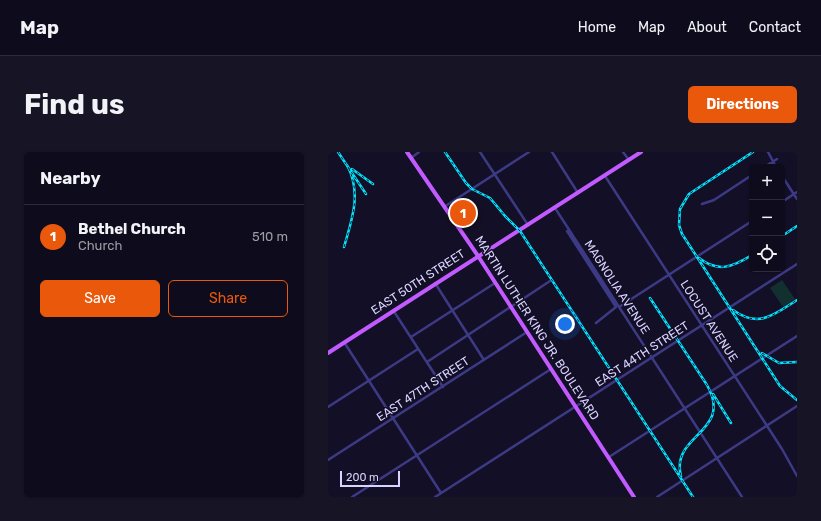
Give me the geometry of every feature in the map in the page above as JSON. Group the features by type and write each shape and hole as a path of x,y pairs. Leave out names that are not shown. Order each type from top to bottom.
{"main road":[{"name":"MARTIN LUTHER KING JR. BOULEVARD","path":"407,152 478,256 634,497"},
{"name":"EAST 50TH STREET","path":"328,353 435,283 528,226 641,152"}],"street":[{"path":"411,158 419,152"},
{"path":"480,152 528,226"},
{"path":"444,207 529,152"},
{"path":"552,152 578,193"},
{"path":"624,152 629,160"},
{"path":"768,152 772,162"},
{"path":"769,164 777,159"},
{"name":"LOCUST AVENUE","path":"604,176 767,426 797,476"},
{"path":"702,204 714,200 749,177"},
{"path":"785,180 797,199"},
{"path":"785,200 797,192"},
{"name":"MAGNOLIA AVENUE","path":"555,208 742,497"},
{"path":"619,307 749,223"},
{"path":"567,231 616,307 596,323"},
{"name":"EAST 44TH STREET","path":"435,497 797,264"},
{"path":"427,362 550,281"},
{"path":"411,337 495,282"},
{"path":"435,283 484,360"},
{"path":"393,310 443,387"},
{"name":"EAST 47TH STREET","path":"328,460 527,332"},
{"path":"609,457 797,336"},
{"path":"344,342 441,494"},
{"path":"328,407 418,349"},
{"path":"352,497 551,368"},
{"path":"657,497 797,406"}],"green space":[{"path":"782,280 795,299 783,307 770,288"}],"railway":[{"path":"338,152 366,194"},
{"path":"445,152 466,183 472,189 490,198 520,231 693,497"},
{"path":"753,152 689,194 680,209 679,225 682,234 780,386 797,400"},
{"path":"344,247 352,216 355,196 352,175 347,165"},
{"path":"352,169 373,184"},
{"path":"785,234 797,226"},
{"path":"699,258 713,266 726,267 738,263 749,257"},
{"path":"650,298 707,385 713,401 713,414 708,424 684,451 680,462 681,476"},
{"path":"733,310 742,316 759,319 774,314 797,300"},
{"path":"762,353 779,363 797,362"},
{"path":"713,394 731,423"}],"place":[{"name":"Bethel Church","path":"463,213"}]}
